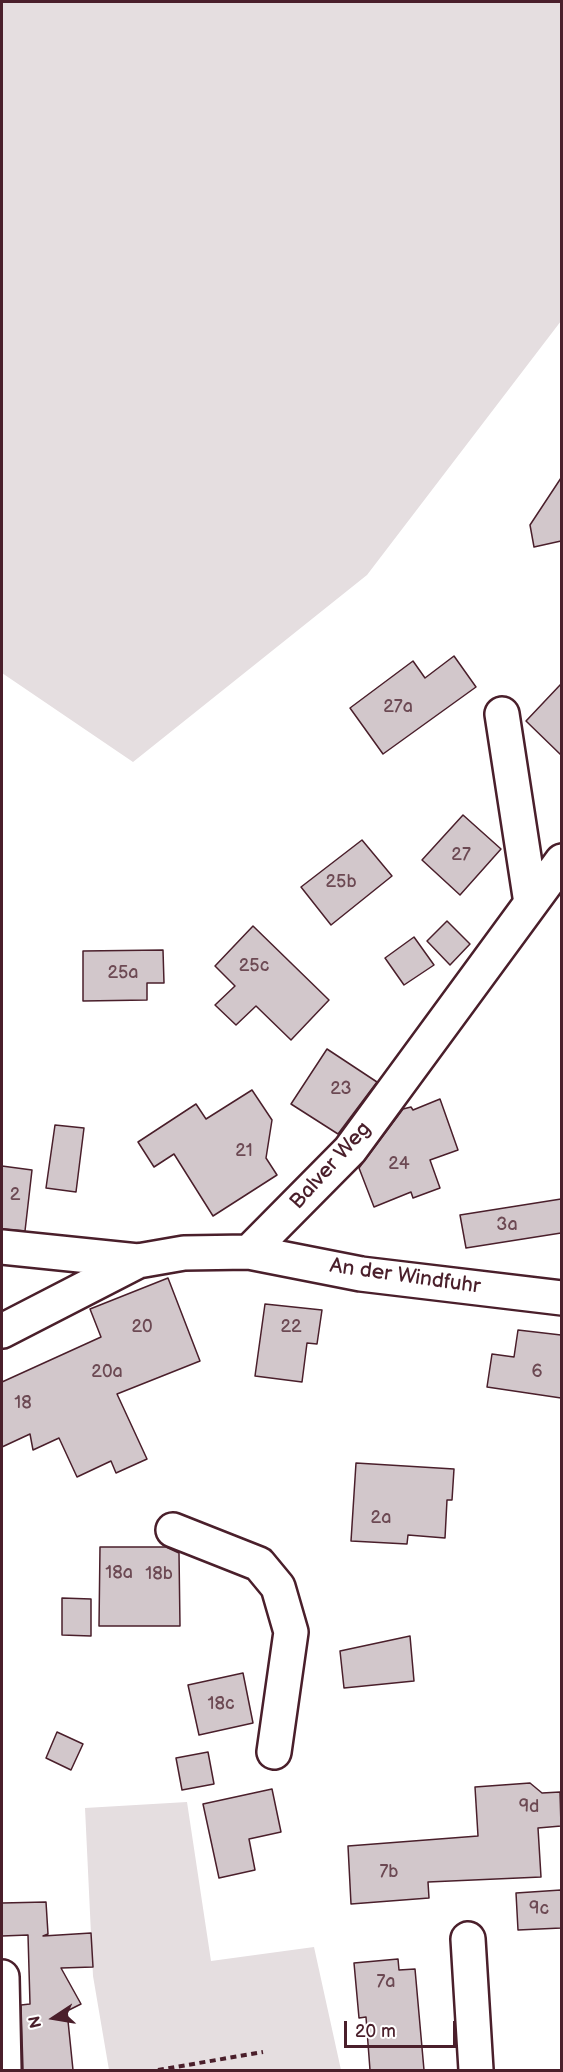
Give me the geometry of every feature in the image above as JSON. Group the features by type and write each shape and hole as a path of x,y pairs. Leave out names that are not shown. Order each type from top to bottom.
{"street":[{"path":"502,714 531,903"},
{"name":"Balver Weg","path":"249,1252 350,1150 561,861"},
{"path":"2,1247 138,1261 184,1253 249,1252"},
{"name":"An der Windfuhr","path":"249,1252 361,1274 561,1298"},
{"path":"2,1331 138,1261"},
{"path":"173,1530 259,1564 278,1587 291,1632 274,1752"},
{"path":"468,1939 476,2070"},
{"path":"2,1977 4,2070"}],"path":[{"path":"158,2070 262,2052"}],"shaded area":[{"path":"2,2 561,2 561,321 367,575 133,762 2,673"},
{"path":"187,1802 211,1961 314,1947 341,2070 109,2070 93,1976 85,1808"}],"building":[{"path":"561,478 561,541 534,547 530,525"},
{"path":"454,656 476,687 383,754 350,708 413,661 425,678"},
{"path":"561,684 561,755 526,721"},
{"path":"463,815 501,849 460,895 422,860"},
{"path":"362,840 392,876 331,925 301,887"},
{"path":"447,921 470,944 450,965 427,941"},
{"path":"253,926 329,1000 291,1040 256,1006 236,1025 215,1005 235,986 215,966"},
{"path":"414,937 434,965 404,985 385,958"},
{"path":"163,950 164,983 147,983 147,1000 83,1001 83,951"},
{"path":"327,1049 377,1082 338,1134 291,1104"},
{"path":"252,1090 272,1120 266,1158 277,1175 213,1216 174,1154 154,1167 138,1142 196,1104 206,1119"},
{"path":"440,1099 458,1150 430,1160 440,1188 413,1198 411,1192 374,1207 359,1168 403,1109 411,1107 413,1110"},
{"path":"55,1125 84,1128 76,1192 46,1188"},
{"path":"2,1166 32,1170 25,1231 2,1229"},
{"path":"561,1199 561,1233 466,1248 460,1215"},
{"path":"168,1278 200,1361 117,1394 147,1459 116,1473 111,1461 77,1477 59,1438 33,1450 30,1434 2,1447 2,1382 101,1337 90,1309"},
{"path":"265,1304 322,1310 317,1344 307,1343 302,1382 255,1376"},
{"path":"518,1330 561,1335 561,1398 487,1387 492,1354 514,1357"},
{"path":"356,1463 454,1469 452,1500 447,1500 445,1538 408,1535 407,1544 351,1541"},
{"path":"100,1547 166,1547 179,1553 180,1626 99,1626"},
{"path":"62,1598 91,1599 91,1636 62,1635"},
{"path":"410,1636 414,1681 344,1688 340,1651"},
{"path":"243,1673 253,1723 199,1735 188,1685"},
{"path":"57,1732 83,1744 71,1770 46,1758"},
{"path":"208,1752 214,1784 182,1790 176,1758"},
{"path":"530,1783 542,1793 560,1792 561,1826 538,1828 541,1877 428,1882 429,1898 351,1904 348,1846 478,1836 475,1787"},
{"path":"272,1789 281,1832 249,1839 255,1870 219,1878 203,1804"},
{"path":"561,1890 561,1928 518,1930 516,1893"},
{"path":"46,1902 48,1934 43,1936 91,1933 93,1967 61,1968 81,2004 67,2011 73,2070 23,2070 21,2005 30,2004 28,1935 2,1936 2,1903"},
{"path":"398,1959 399,1970 415,1969 424,2070 370,2070 366,2017 359,2018 354,1963"}]}
